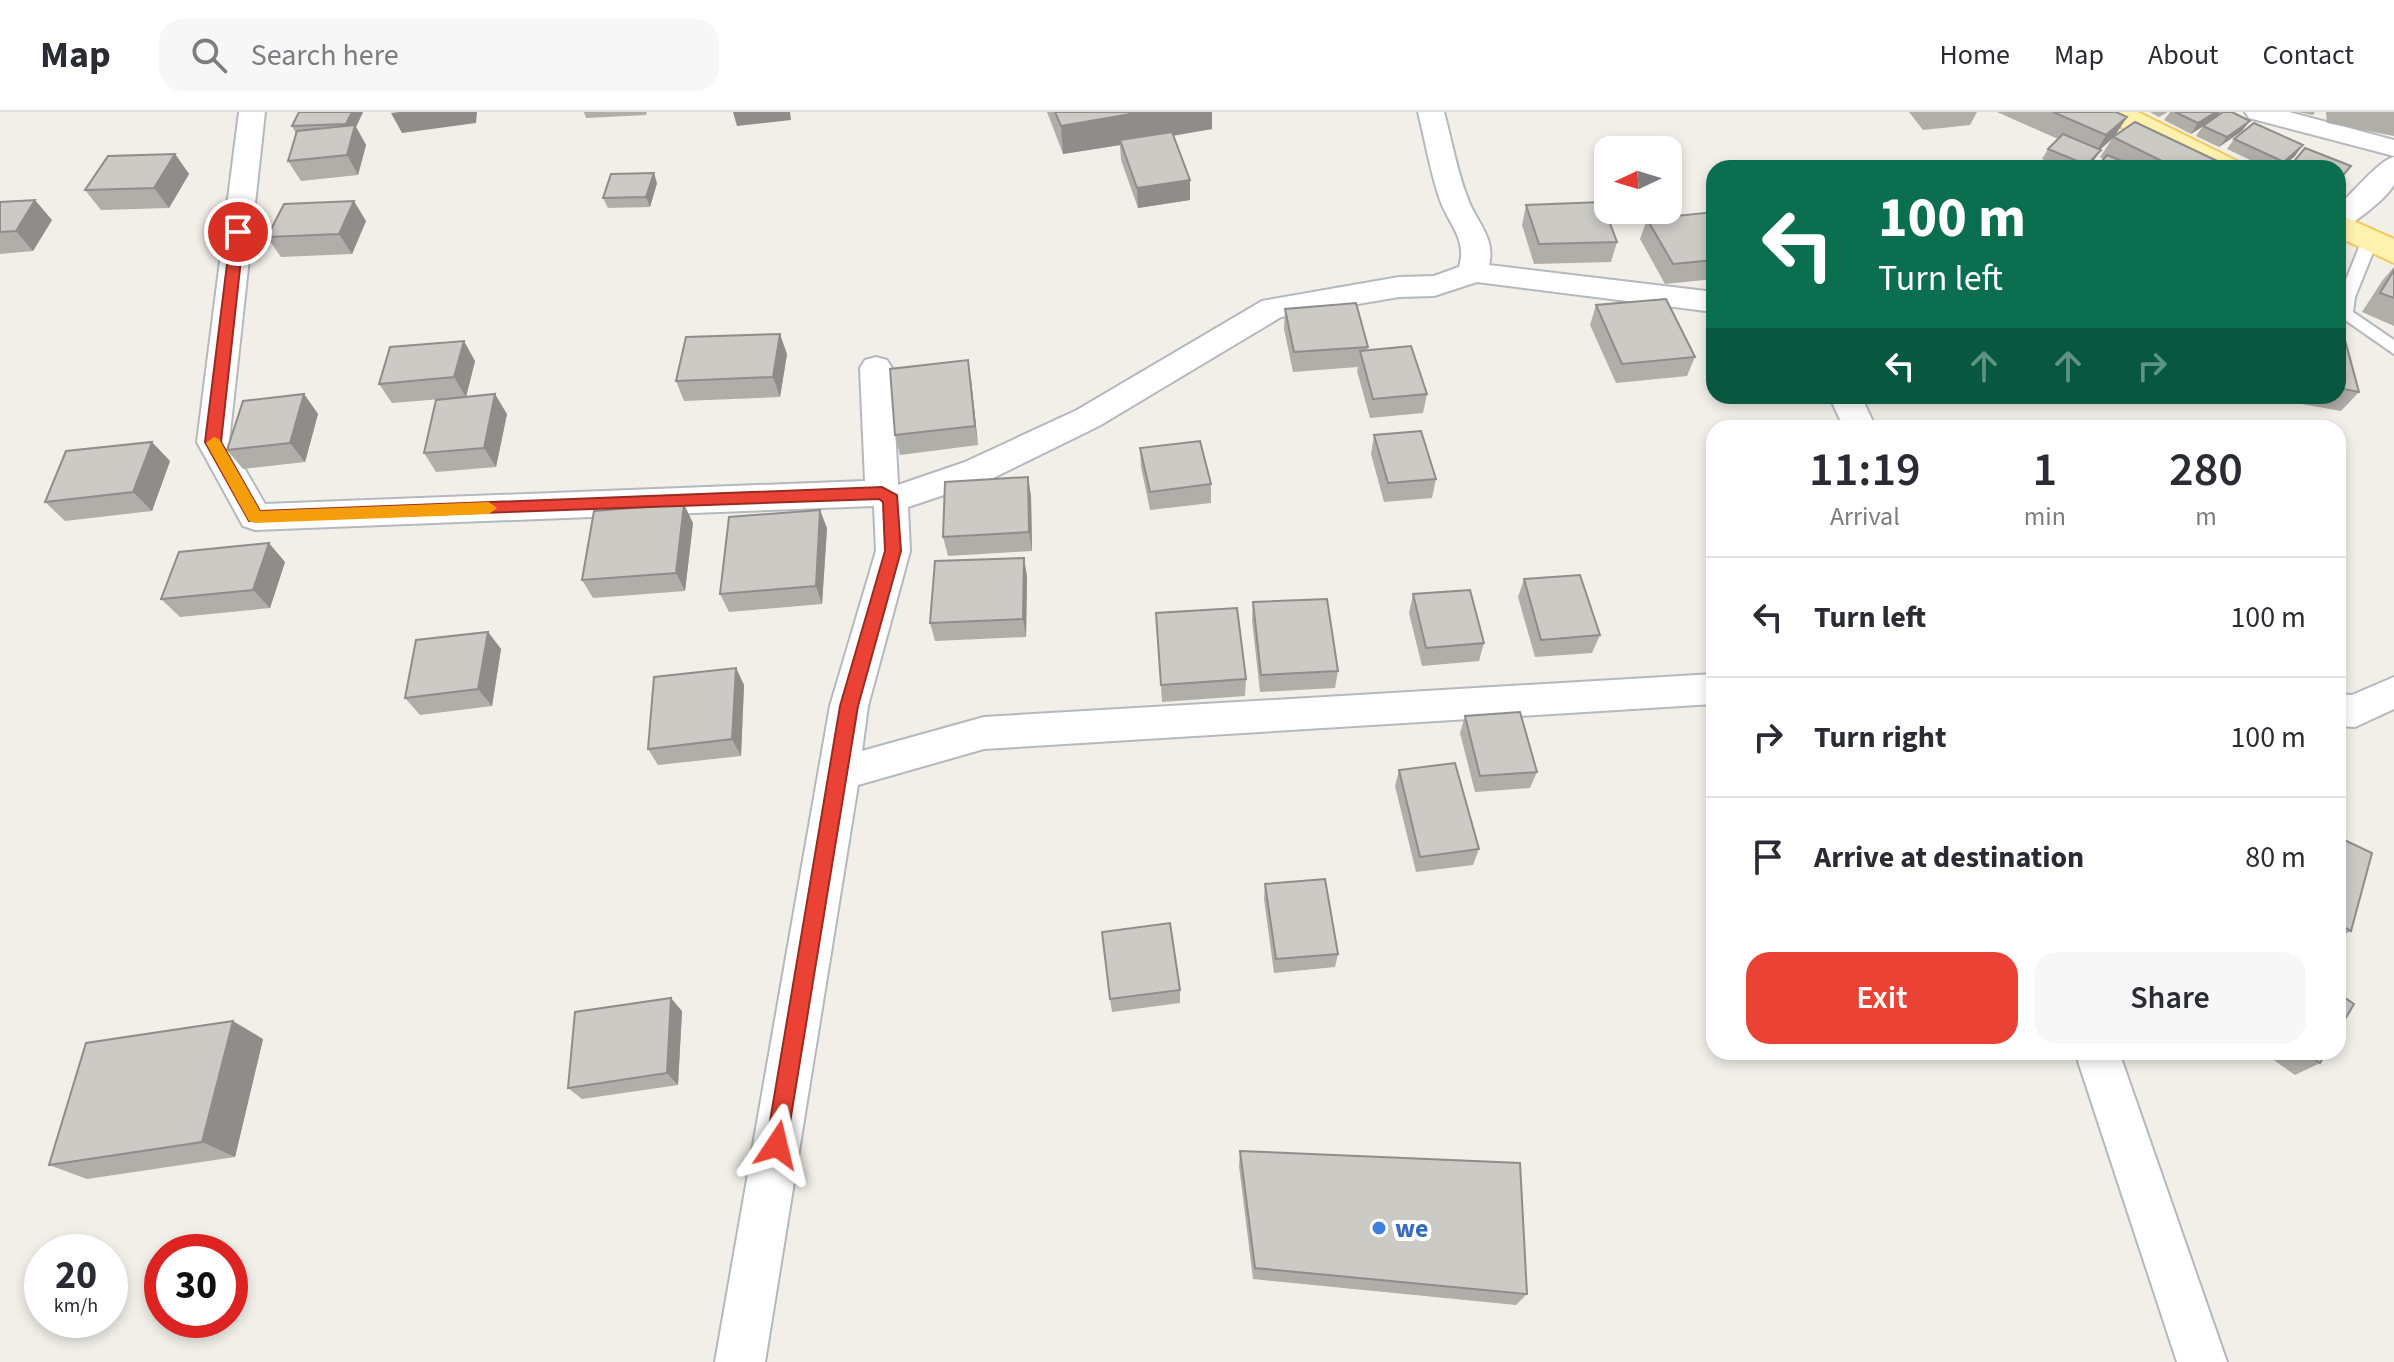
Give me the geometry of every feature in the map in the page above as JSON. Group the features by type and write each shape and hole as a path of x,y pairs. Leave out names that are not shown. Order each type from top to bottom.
{"main road":[{"path":"2114,112 2210,160"},
{"path":"2346,227 2382,246"}],"street":[{"path":"252,112 213,442 255,517 886,496 977,471 1088,418 1273,308 1399,287 1434,286 1459,280 1472,272 1706,301"},
{"path":"1431,112 1454,201 1473,234 1477,255 1472,272"},
{"path":"2258,112 2394,148"},
{"path":"2346,216 2378,186 2394,165"},
{"path":"740,1362 849,706 893,551 876,368"},
{"path":"840,774 984,733 1706,689"},
{"path":"2346,710 2355,711 2394,692"},
{"path":"2100,1060 2202,1362"}],"lane":[{"path":"2346,306 2347,297 2382,246"},
{"path":"2346,315 2394,348"}],"building":[{"path":"299,112 352,112 346,124 292,126"},
{"path":"1055,112 1142,112 1061,126"},
{"path":"2053,112 2116,112 2127,117 2106,135"},
{"path":"2175,112 2216,112 2198,123"},
{"path":"2223,112 2232,112 2250,121 2227,137 2203,126"},
{"path":"2135,122 2215,160 2160,160 2113,137"},
{"path":"2254,123 2303,145 2286,160 2280,160 2234,139"},
{"path":"355,125 347,155 288,161 297,131"},
{"path":"1172,132 1190,180 1137,188 1120,140"},
{"path":"2063,134 2101,150 2092,160 2075,160 2048,149"},
{"path":"2305,148 2336,160 2295,160"},
{"path":"175,154 154,188 85,190 108,156"},
{"path":"2107,155 2119,160 2103,160"},
{"path":"654,173 646,197 603,198 611,174"},
{"path":"35,200 16,231 0,232 0,202"},
{"path":"354,201 339,234 267,237 284,204"},
{"path":"1594,202 1594,224 1610,224 1617,242 1539,244 1526,205"},
{"path":"1706,213 1706,261 1673,264 1650,224 1682,224 1682,215"},
{"path":"2394,270 2394,298 2380,293"},
{"path":"1666,299 1695,357 1622,364 1596,305"},
{"path":"1356,303 1368,347 1294,352 1285,309"},
{"path":"780,334 773,377 676,381 686,337"},
{"path":"464,341 454,377 379,384 390,347"},
{"path":"2346,344 2359,392 2346,390"},
{"path":"1411,346 1427,394 1373,399 1360,351"},
{"path":"968,360 975,426 895,435 890,369"},
{"path":"304,394 290,443 227,450 243,401"},
{"path":"495,394 484,448 424,453 436,400"},
{"path":"1421,431 1436,479 1388,483 1374,435"},
{"path":"1200,441 1211,484 1150,492 1140,448"},
{"path":"152,442 133,492 45,502 66,451"},
{"path":"1028,477 1029,532 943,537 945,482"},
{"path":"684,504 676,573 582,580 594,511"},
{"path":"820,510 816,586 720,594 729,517"},
{"path":"269,543 253,590 161,599 179,552"},
{"path":"1024,558 1023,619 930,623 935,561"},
{"path":"1580,575 1600,635 1541,640 1524,579"},
{"path":"1470,590 1484,643 1426,648 1413,594"},
{"path":"1327,599 1338,671 1261,675 1253,602"},
{"path":"1237,608 1246,679 1161,685 1156,613"},
{"path":"488,632 478,689 405,698 416,640"},
{"path":"736,668 732,739 648,749 654,677"},
{"path":"1520,712 1537,772 1480,776 1465,716"},
{"path":"1455,763 1479,849 1420,857 1399,770"},
{"path":"2346,841 2372,853 2351,931 2346,928"},
{"path":"1325,879 1338,954 1276,959 1265,884"},
{"path":"1170,923 1180,990 1110,999 1102,932"},
{"path":"671,998 667,1073 568,1088 575,1012"},
{"path":"2346,998 2354,1004 2346,1018"},
{"path":"233,1021 202,1142 49,1165 86,1043"},
{"name":"we","path":"1240,1151 1520,1163 1527,1294 1255,1268"}],"slow traffic":[{"path":"214,443 255,517 489,508"}],"place":[{"name":"we","path":"1379,1228"}],"route":[{"path":"238,232 213,442 255,517 882,493 891,500 893,551 849,706 777,1145"}]}
